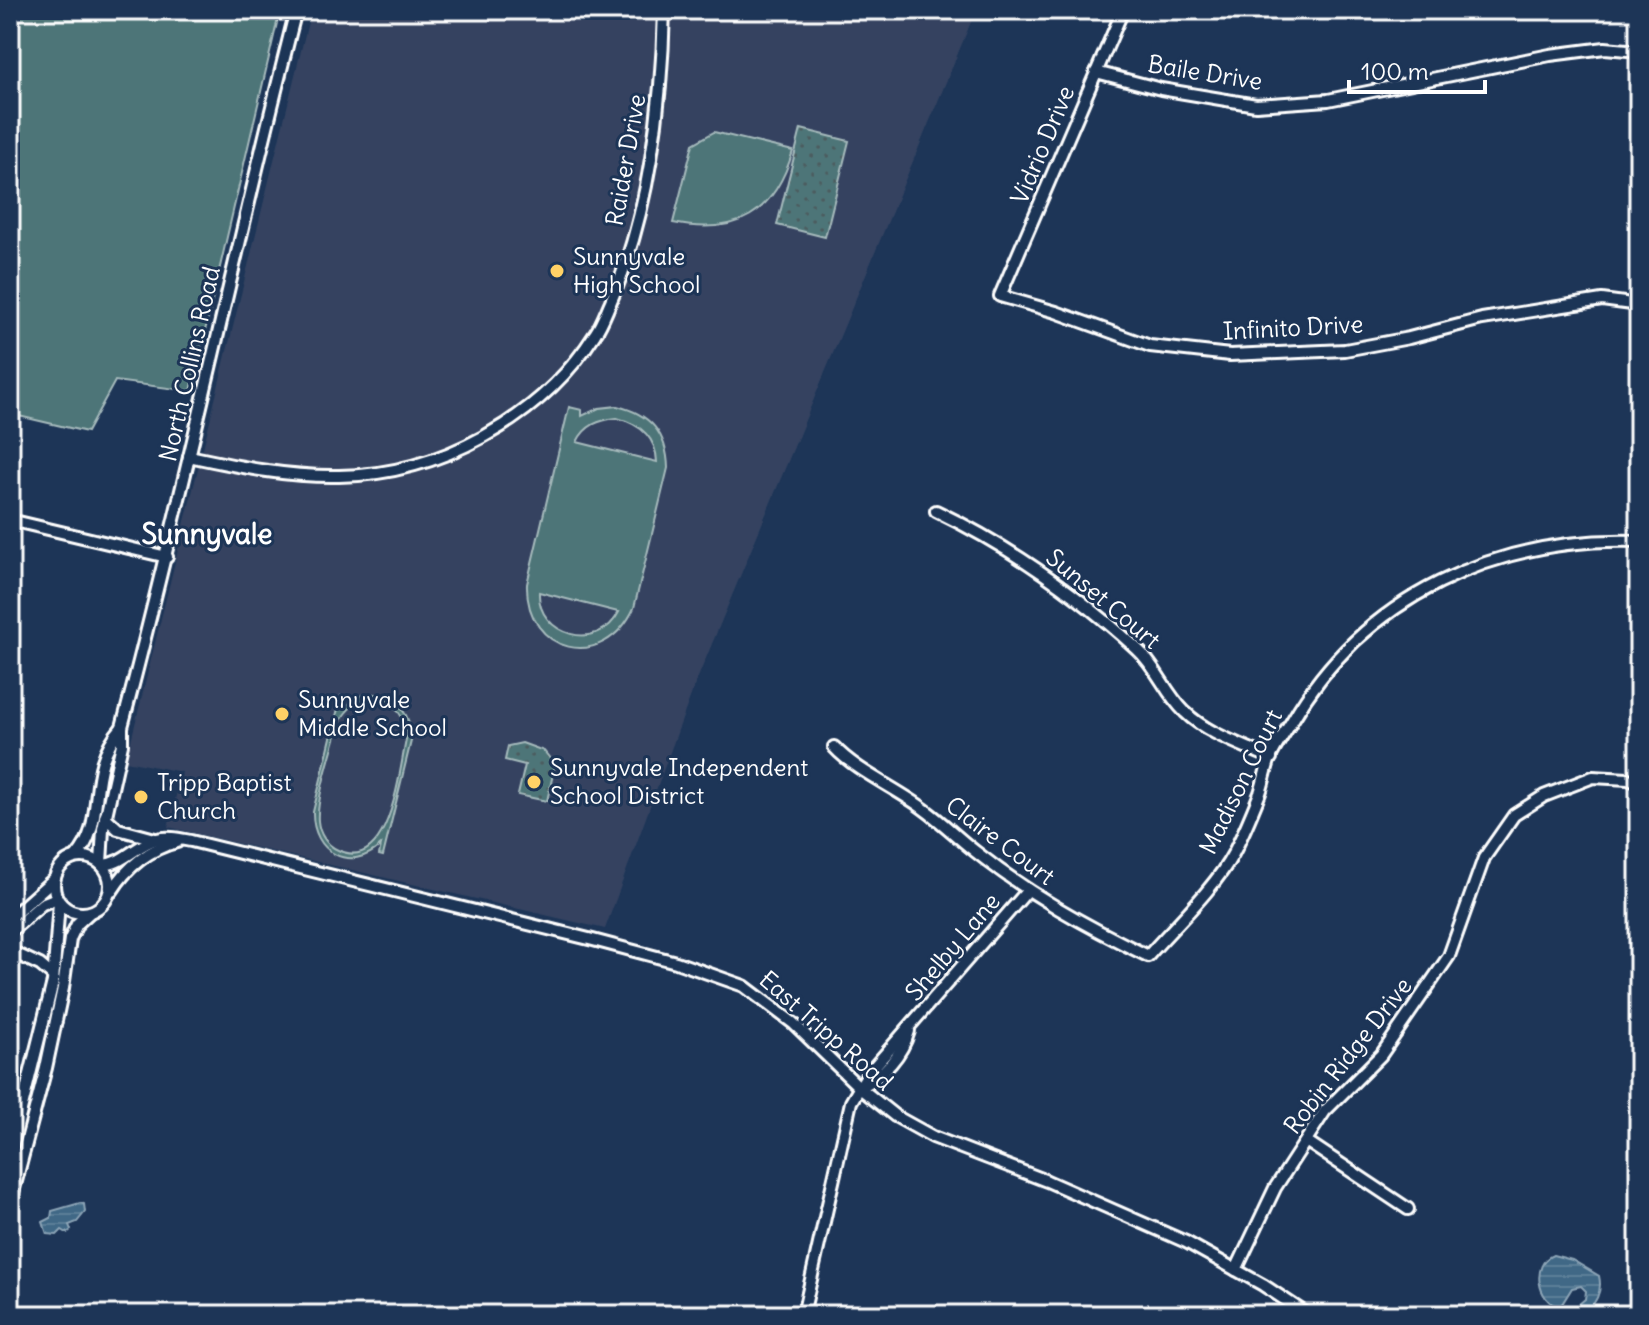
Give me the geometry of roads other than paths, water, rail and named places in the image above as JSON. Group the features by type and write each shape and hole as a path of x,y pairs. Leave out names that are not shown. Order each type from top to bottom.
{"street":[{"name":"North Collins Road","path":"101,864 105,817 122,744 122,727 167,557 296,10"},
{"name":"Raider Drive","path":"189,456 261,471 306,476 343,477 377,472 419,463 491,433 527,408 558,380 596,333 623,273 652,143 664,51 664,10"},
{"name":"Vidrio Drive","path":"1000,296 1123,10"},
{"name":"Baile Drive","path":"1096,72 1161,89 1256,105 1328,100 1550,55 1605,48 1639,51"},
{"name":"Infinito Drive","path":"1000,296 1056,312 1150,346 1230,355 1345,350 1409,338 1482,319 1602,300 1639,305"},
{"name":"Sunset Court","path":"936,511 988,536 1045,573 1139,651 1186,714 1271,758"},
{"path":"10,520 167,557"},
{"name":"Madison Court","path":"1148,956 1232,856 1260,793 1271,758 1307,695 1355,639 1416,593 1486,562 1552,545 1608,540 1639,541"},
{"name":"North Collins Road","path":"76,857 87,843 91,830 98,772 105,749 122,727"},
{"name":"Claire Court","path":"834,747 848,762 878,777 926,810 976,853 1028,890 1081,924 1148,956"},
{"name":"Robin Ridge Drive","path":"1236,1270 1275,1188 1325,1111 1381,1055 1449,956 1484,858 1514,815 1544,796 1593,777 1628,779 1639,783"},
{"name":"East Tripp Road","path":"105,817 118,829 155,839 191,841 593,940 744,986 793,1023 860,1088 895,1116 933,1137 1047,1181 1172,1236 1236,1270 1308,1315"},
{"path":"101,864 126,858 155,839"},
{"name":"East Tripp Road","path":"109,896 124,875 145,856 169,843 191,841"},
{"path":"10,918 54,879 62,865 76,857 93,859 101,864 110,878 109,896 98,909 77,924 70,939 67,970 46,1068 10,1204"},
{"path":"25,1153 11,1152 34,1066 53,976 58,900 54,879"},
{"name":"Shelby Lane","path":"860,1088 875,1080 903,1049 909,1030 1028,890"},
{"path":"58,900 72,912 89,913"},
{"path":"10,932 42,904 58,900"},
{"path":"10,951 40,965 53,976"},
{"path":"34,1066 46,1068"},
{"path":"803,1315 851,1102 860,1088"},
{"path":"1306,1141 1408,1209"}],"place":[{"name":"Sunnyvale High School","path":"557,271"},
{"name":"Sunnyvale Middle School","path":"282,714"},
{"name":"Sunnyvale Independent School District","path":"534,782"},
{"name":"Tripp Baptist Church","path":"141,797"}],"district":[{"name":"Sunnyvale","path":"207,534"}]}
